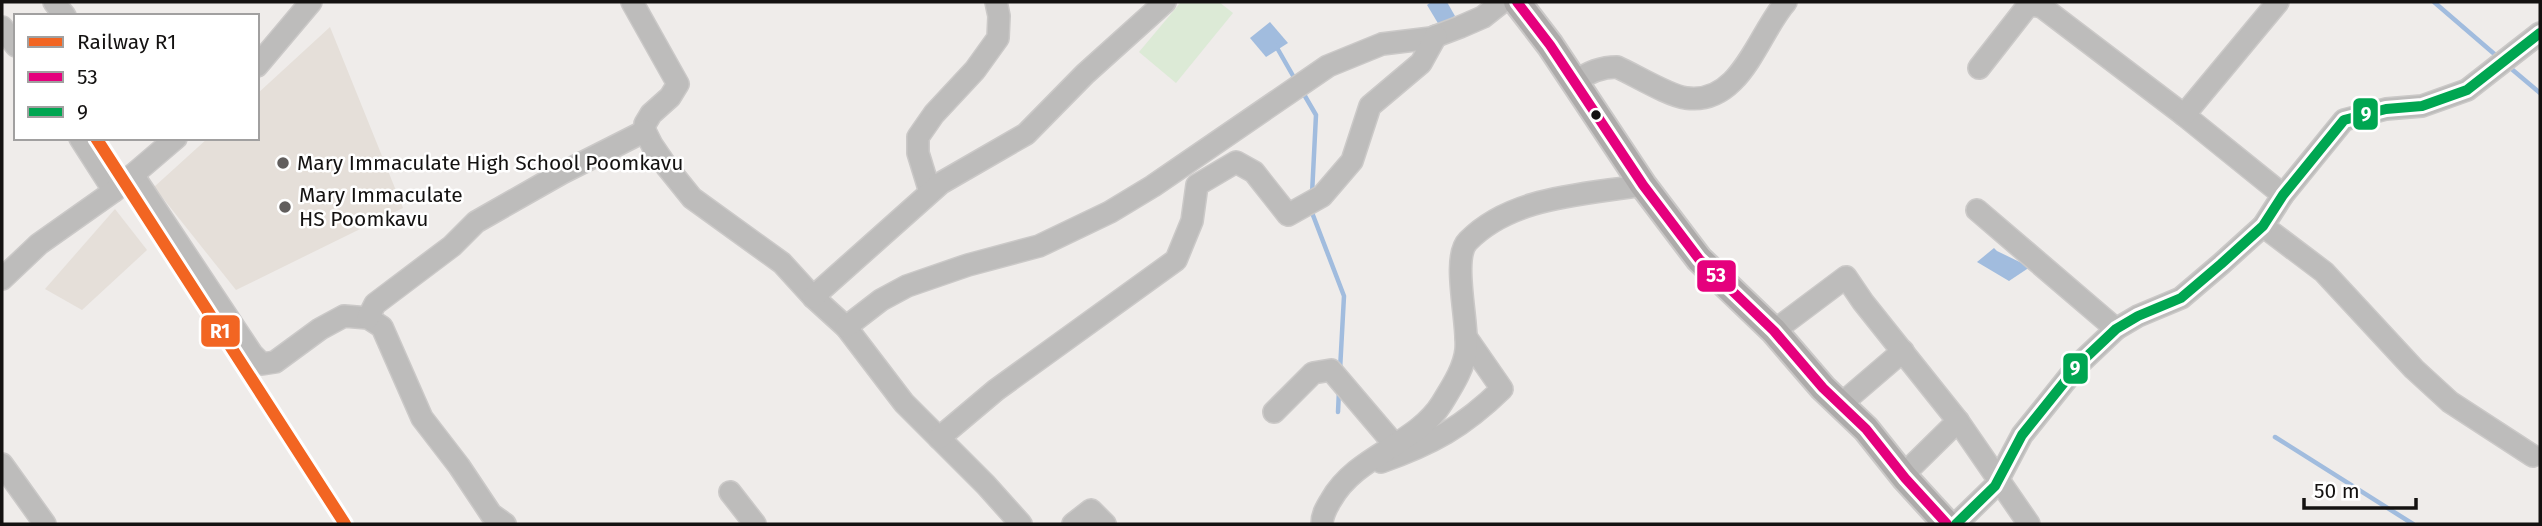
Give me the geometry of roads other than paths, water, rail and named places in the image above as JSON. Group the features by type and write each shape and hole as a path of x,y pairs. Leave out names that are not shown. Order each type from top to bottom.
{"main road":[{"path":"1517,2 1575,82 1643,185 1699,259 1774,331 1840,405 1866,429 1947,524"}],"street":[{"path":"259,64 311,2"},
{"path":"632,2 678,84 670,97 651,114 645,124 645,131 652,145 692,198 782,262 813,297 846,327 904,403 1021,524"},
{"path":"930,192 918,153 918,137 934,114 975,70 998,38 999,16 996,2"},
{"path":"813,297 930,192 1026,134 1085,74 1165,2"},
{"path":"846,327 881,300 907,286 968,265 1040,246 1110,212 1153,186 1311,76 1353,54 1382,44 1436,36 1483,17 1502,2"},
{"path":"1575,82 1606,67 1617,68 1685,98 1701,98 1715,93 1731,82 1745,67 1786,2"},
{"path":"2184,115 2278,2"},
{"path":"1979,68 2026,8 2033,5 2042,7 2184,115 2283,195"},
{"path":"2,27 14,43"},
{"path":"1956,524 1995,486 2022,435 2079,364 2116,329 2138,316 2181,298 2263,226 2283,195 2344,120 2386,109 2422,106 2467,90 2540,33"},
{"path":"939,438 996,390 1176,260 1192,221 1197,185 1236,162 1254,172 1288,215 1322,195 1352,161 1370,106 1421,63 1436,36"},
{"path":"368,318 374,304 452,246 476,222 562,173 645,131"},
{"path":"81,140 114,191"},
{"path":"2,279 39,244 114,191 168,141"},
{"path":"133,175 252,354 262,363 275,362 320,329 344,316 368,318 382,327 422,418 491,514 505,524"},
{"path":"1322,524 1322,516 1337,489 1353,473 1400,448 1440,406 1458,375 1466,352 1460,260 1465,244 1479,231 1513,211 1539,203 1643,185"},
{"path":"1977,210 2116,329"},
{"path":"2263,226 2324,272 2414,369 2450,402 2533,456"},
{"path":"1774,331 1846,276 1958,421 2029,524"},
{"path":"1400,448 1424,447 1475,415 1502,389 1466,337"},
{"path":"1840,405 1903,351"},
{"path":"1274,412 1313,373 1331,370 1400,448"},
{"path":"1903,475 1958,421"},
{"path":"2,464 45,524"},
{"path":"730,492 755,524"},
{"path":"1073,524 1091,510 1105,524"}],"water":[{"path":"1431,2 1447,2 1455,16 1439,25 1427,5"},
{"path":"1270,22 1288,43 1266,57 1250,38"},
{"path":"1994,248 2030,267 2009,281 1977,262"}],"waterway":[{"path":"2434,2 2499,58"},
{"path":"1276,46 1296,81"},
{"path":"2508,66 2540,93"},
{"path":"1302,91 1316,115 1312,194"},
{"path":"1311,210 1344,296 1340,370"},
{"path":"1338,412 1339,390"},
{"path":"2275,437 2413,524"}],"rail line":[{"name":"R1","path":"97,140 345,524"}],"place":[{"name":"Mary Immaculate High School Poomkavu","path":"283,163"},
{"name":"Mary Immaculate HS Poomkavu","path":"285,207"}]}
